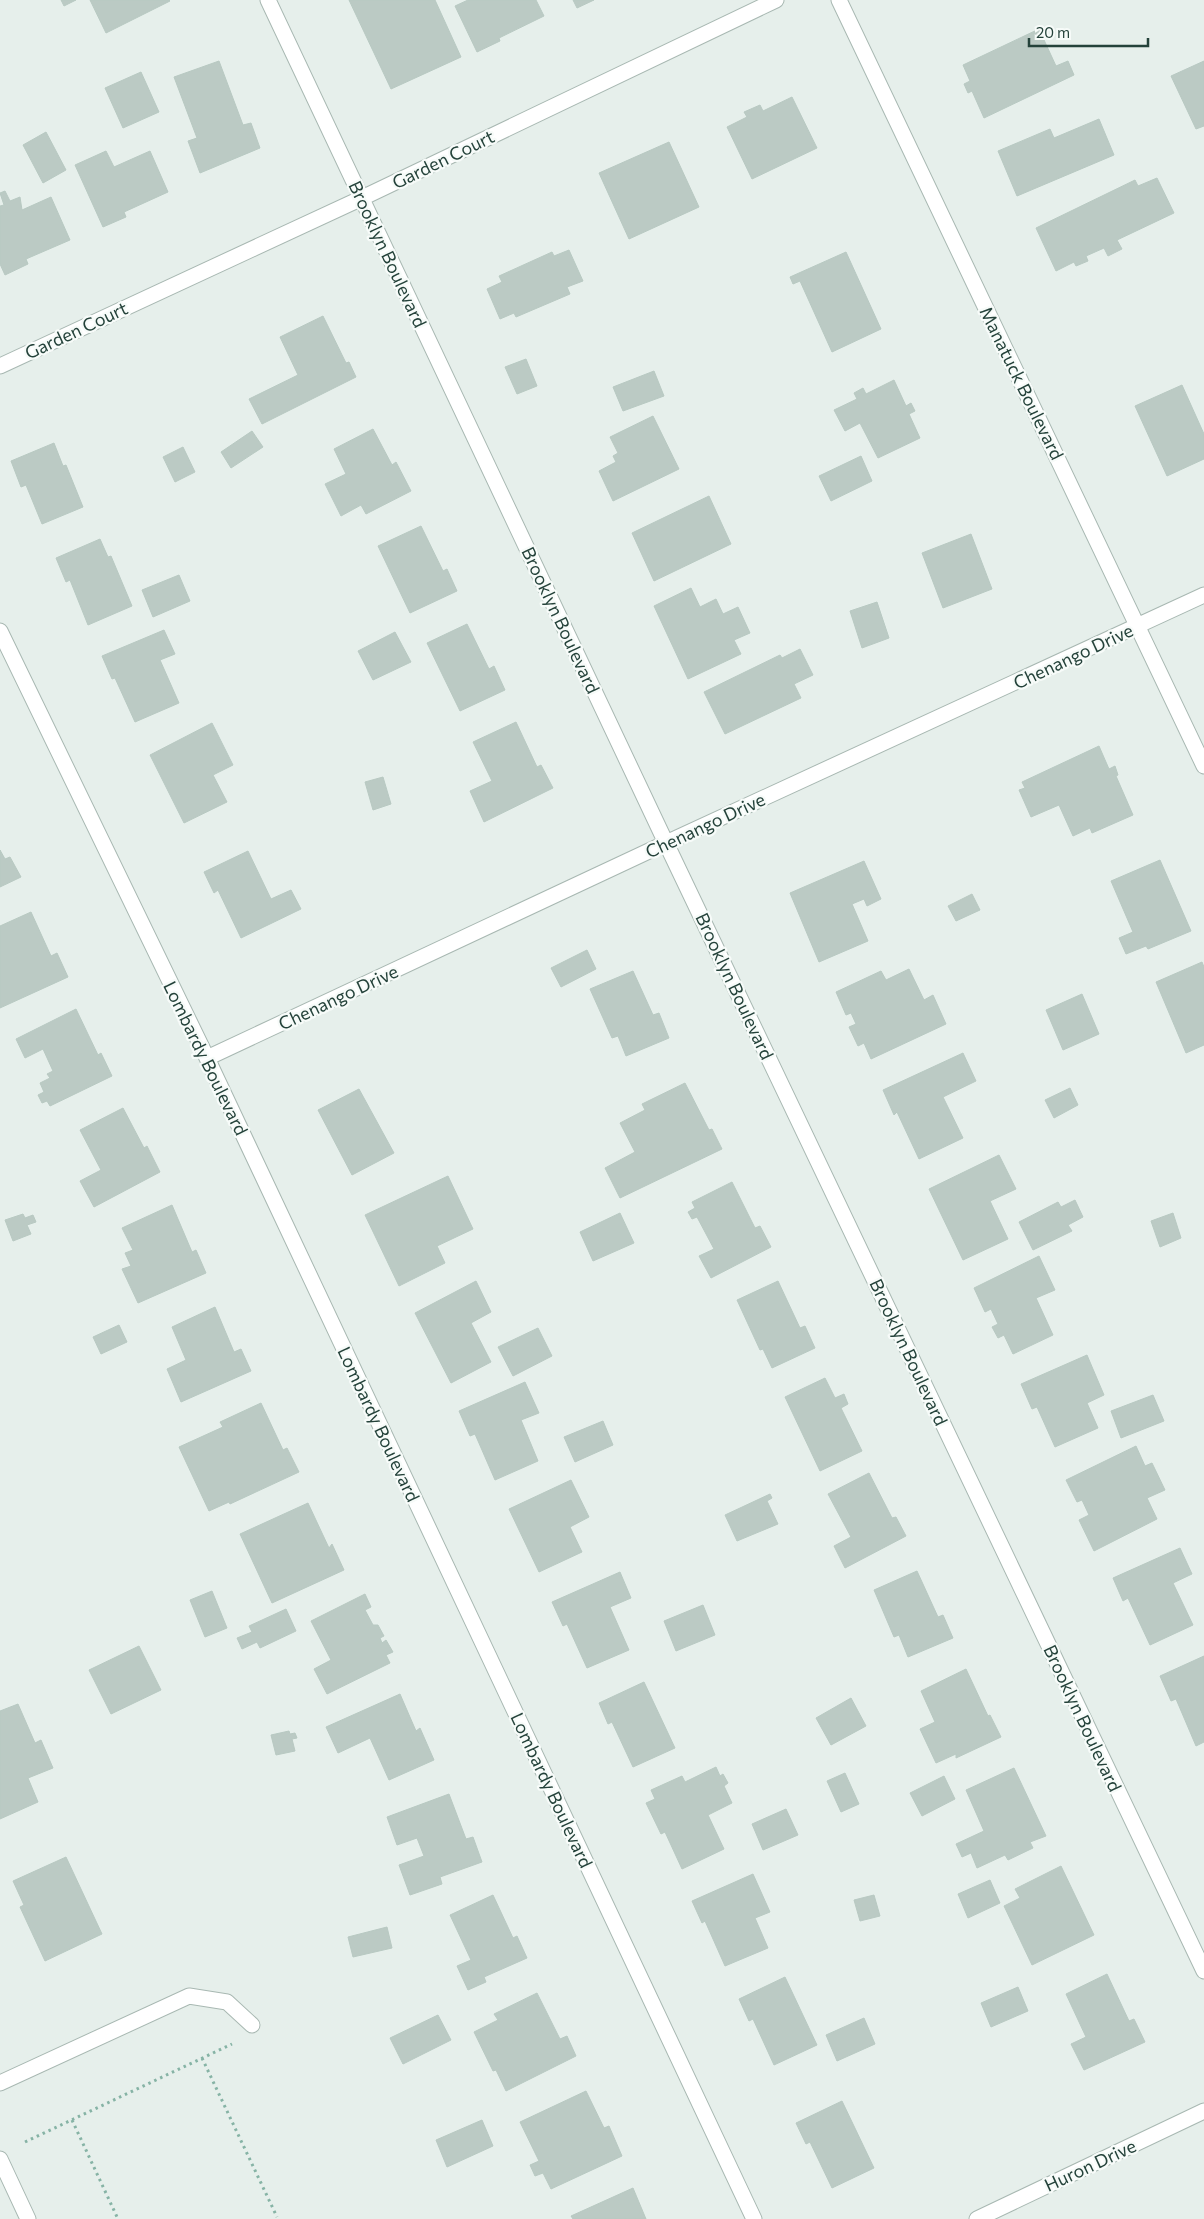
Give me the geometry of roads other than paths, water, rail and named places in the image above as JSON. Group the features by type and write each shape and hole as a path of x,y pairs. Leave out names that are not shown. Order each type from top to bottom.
{"street":[{"name":"Brooklyn Boulevard","path":"268,0 666,843 1204,1971"},
{"name":"Garden Court","path":"0,366 362,198 776,0"},
{"name":"Manatuck Boulevard","path":"840,0 1204,766"},
{"name":"Chenango Drive","path":"207,1058 666,843 1204,595"},
{"name":"Lombardy Boulevard","path":"0,631 207,1058 754,2219"},
{"path":"0,2083 189,1996 227,2002 252,2026"},
{"name":"Huron Drive","path":"977,2219 1204,2111"},
{"path":"0,2160 28,2219"}]}
